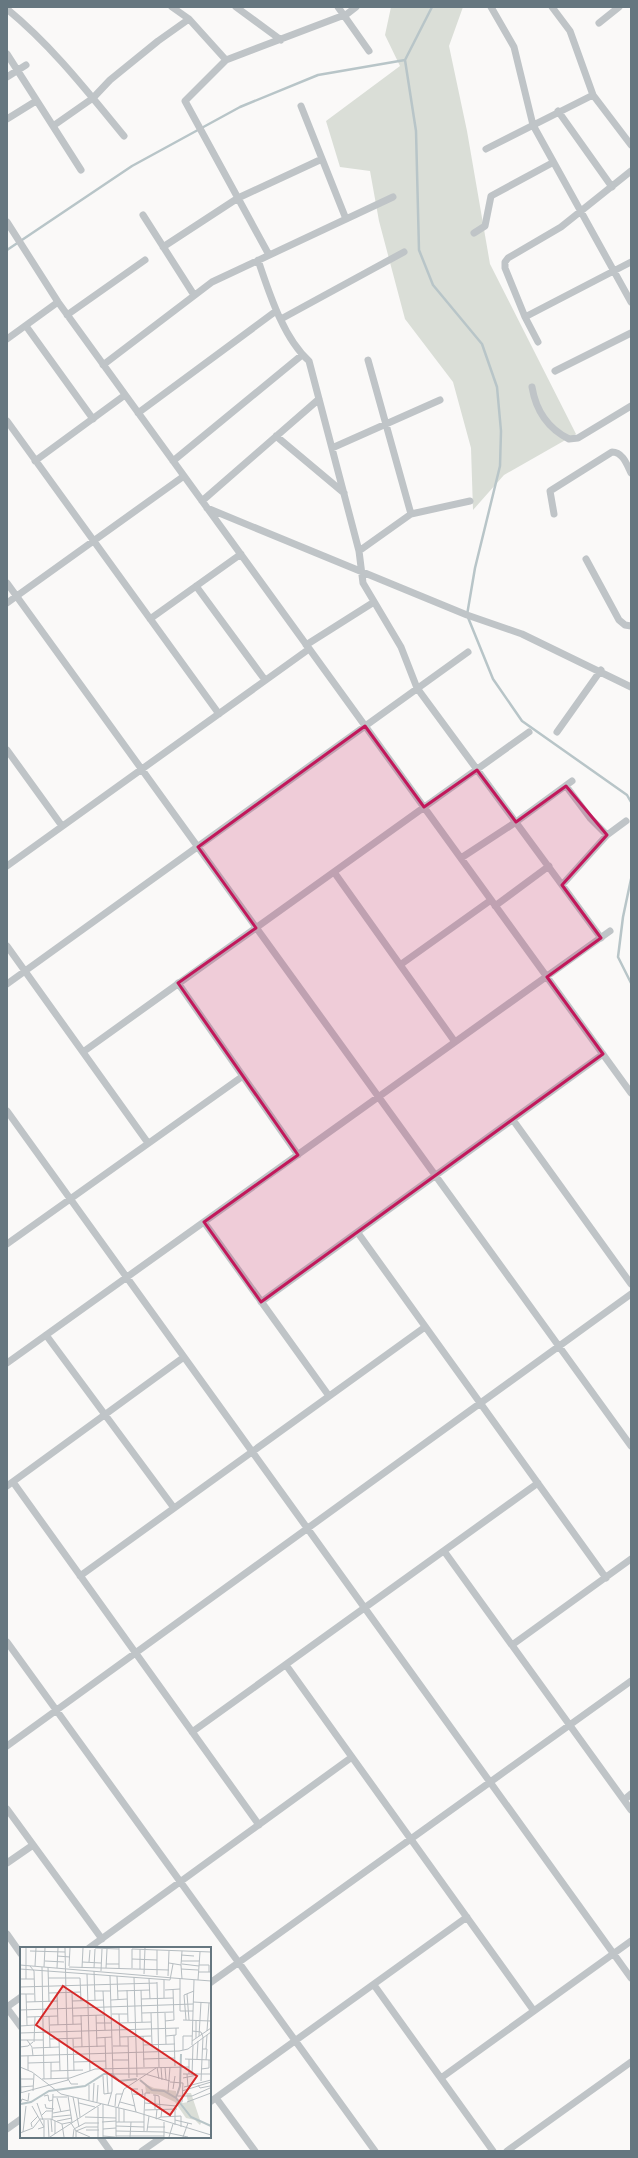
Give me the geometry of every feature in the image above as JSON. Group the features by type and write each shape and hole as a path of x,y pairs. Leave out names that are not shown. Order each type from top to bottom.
{"street":[{"path":"172,7 189,19 211,40 226,60"},
{"path":"236,7 280,40"},
{"path":"338,7 369,52"},
{"path":"269,255 185,101 226,60 344,15 356,7"},
{"path":"491,7 514,47 533,125 552,163 631,302"},
{"path":"552,7 570,31 593,95 630,142"},
{"path":"598,23 619,7"},
{"path":"7,9 30,27 54,52 94,98 124,136"},
{"path":"53,126 94,98 110,80 189,19"},
{"path":"7,54 16,71 81,170"},
{"path":"7,77 26,65"},
{"path":"486,149 593,95"},
{"path":"7,119 36,101"},
{"path":"301,106 346,219"},
{"path":"558,112 612,187"},
{"path":"163,247 238,198 322,159"},
{"path":"474,233 485,226 491,196 552,163"},
{"path":"538,342 525,317 505,268 505,262 508,258 561,227 631,171"},
{"path":"103,365 212,282 393,197"},
{"path":"142,215 194,295"},
{"path":"7,222 67,315 631,1093"},
{"path":"280,319 404,252"},
{"path":"67,315 145,260"},
{"path":"258,260 280,319 302,355 309,361 359,551 363,584 401,647 417,688 601,938"},
{"path":"525,317 631,262"},
{"path":"7,339 58,302"},
{"path":"138,413 276,311"},
{"path":"26,326 93,419"},
{"path":"555,372 631,333"},
{"path":"173,461 302,355"},
{"path":"368,360 411,514"},
{"path":"532,387 534,400 541,415 552,429 569,439 578,438 631,406"},
{"path":"35,461 125,395"},
{"path":"202,501 319,399"},
{"path":"332,448 440,400"},
{"path":"7,422 219,714"},
{"path":"276,436 344,493"},
{"path":"554,514 550,491 612,452 616,452 622,457 631,473"},
{"path":"7,603 184,476"},
{"path":"359,551 411,514 470,501"},
{"path":"207,508 467,615 522,634 601,670 631,686"},
{"path":"150,619 240,554"},
{"path":"586,558 619,620 625,625 631,626"},
{"path":"7,583 631,1446"},
{"path":"196,586 265,680"},
{"path":"7,866 219,714 308,647 374,602"},
{"path":"7,984 468,652"},
{"path":"557,732 601,670"},
{"path":"83,1052 529,732"},
{"path":"7,750 62,826"},
{"path":"461,858 516,822 569,784 590,818 607,835"},
{"path":"562,885 607,835 626,821"},
{"path":"400,965 548,866"},
{"path":"334,872 455,1042"},
{"path":"7,1363 610,931"},
{"path":"7,946 148,1143"},
{"path":"178,983 298,1155"},
{"path":"261,1302 603,1054"},
{"path":"7,1244 243,1076"},
{"path":"7,1111 631,1978"},
{"path":"513,1120 631,1284"},
{"path":"204,1222 329,1396"},
{"path":"358,1233 606,1578"},
{"path":"7,1746 631,1294"},
{"path":"80,1576 425,1327"},
{"path":"46,1335 174,1508"},
{"path":"184,1358 10,1484 80,1576 259,1825"},
{"path":"192,1732 538,1483"},
{"path":"444,1551 631,1810"},
{"path":"512,1645 631,1559"},
{"path":"7,1642 375,2151"},
{"path":"286,1665 534,2011"},
{"path":"211,1982 631,1681"},
{"path":"90,1947 352,1757"},
{"path":"624,1800 631,1794"},
{"path":"7,1809 102,1939"},
{"path":"7,1863 33,1845"},
{"path":"211,2101 467,1917"},
{"path":"7,1934 20,1953"},
{"path":"441,2078 631,1941"},
{"path":"374,1985 493,2151"},
{"path":"20,1998 7,2007 20,2026"},
{"path":"507,2151 631,2062"},
{"path":"216,2098 255,2151"},
{"path":"7,2129 20,2120"},
{"path":"101,2138 110,2151"},
{"path":"142,2151 161,2138"}],"highlighted area":[{"path":"365,726 424,807 477,770 516,822 566,786 607,835 562,885 601,938 547,977 603,1054 261,1302 204,1222 298,1155 178,983 256,928 198,847"}],"shaded area":[{"path":"391,7 463,7 449,46 467,131 490,264 576,434 504,475 473,510 471,448 453,382 405,319 379,221 370,171 340,167 326,121 400,66 385,35"}],"waterway":[{"path":"432,7 405,60 416,131 419,250 433,285 482,344 497,387 501,431 500,466 475,568 467,615 493,679 522,721 627,795 631,802"},
{"path":"7,250 132,166 240,107 318,75 405,60"},
{"path":"631,879 623,917 618,957 631,983"}]}
